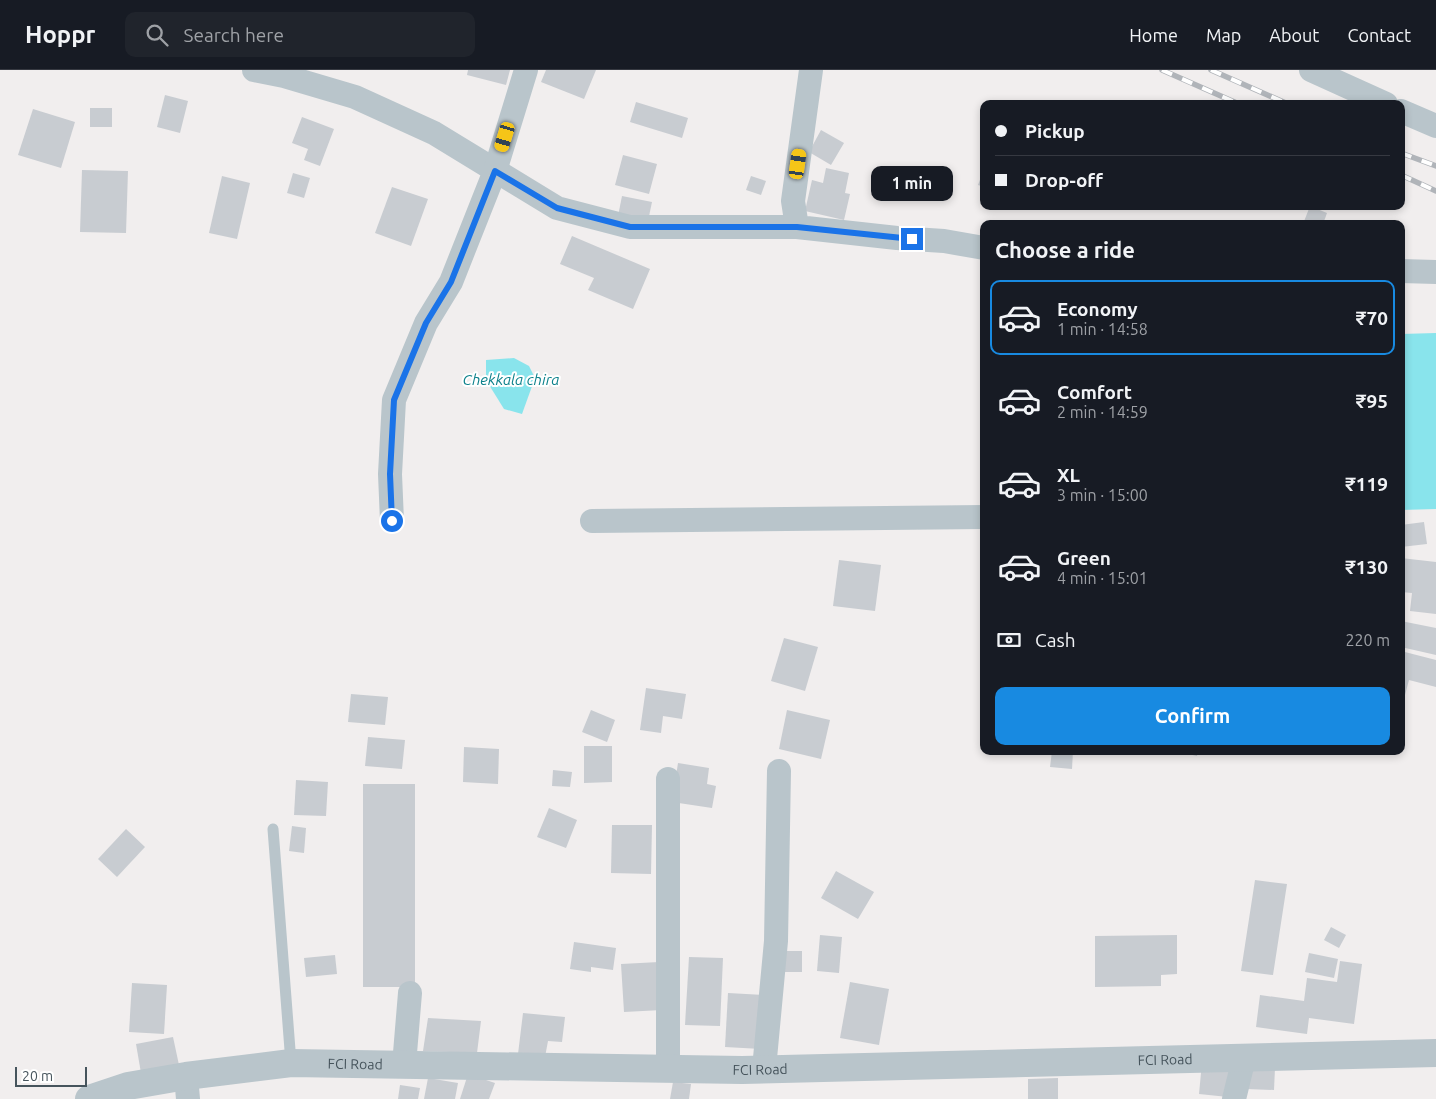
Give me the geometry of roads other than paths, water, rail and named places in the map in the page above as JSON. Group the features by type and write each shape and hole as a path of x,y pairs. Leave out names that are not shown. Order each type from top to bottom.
{"street":[{"path":"254,70 284,76 355,97 434,133 557,208 630,227 797,227 944,241 980,247"},
{"path":"392,521 390,474 394,400 426,323 451,282 495,171 526,70"},
{"path":"797,227 793,201 811,70"},
{"path":"1311,70 1377,100"},
{"path":"1405,112 1436,126"},
{"path":"1405,271 1436,272"},
{"path":"592,521 980,518"},
{"path":"764,1069 776,941 779,771"},
{"path":"668,779 668,1068"},
{"path":"404,1065 410,993"},
{"name":"FCI Road","path":"89,1099 128,1086 187,1087 291,1063 764,1069 1436,1053"},
{"path":"1234,1099 1244,1058"}],"lane":[{"path":"273,829 291,1063"}],"water":[{"path":"1436,333 1436,509 1405,510 1405,334"},
{"name":"Chekkala chira","path":"514,358 529,366 535,378 522,414 504,409 486,380 486,360"}],"railway":[{"path":"1162,70 1230,100"},
{"path":"1211,70 1279,100"},
{"path":"1405,154 1436,166"},
{"path":"1405,177 1436,191"}]}
